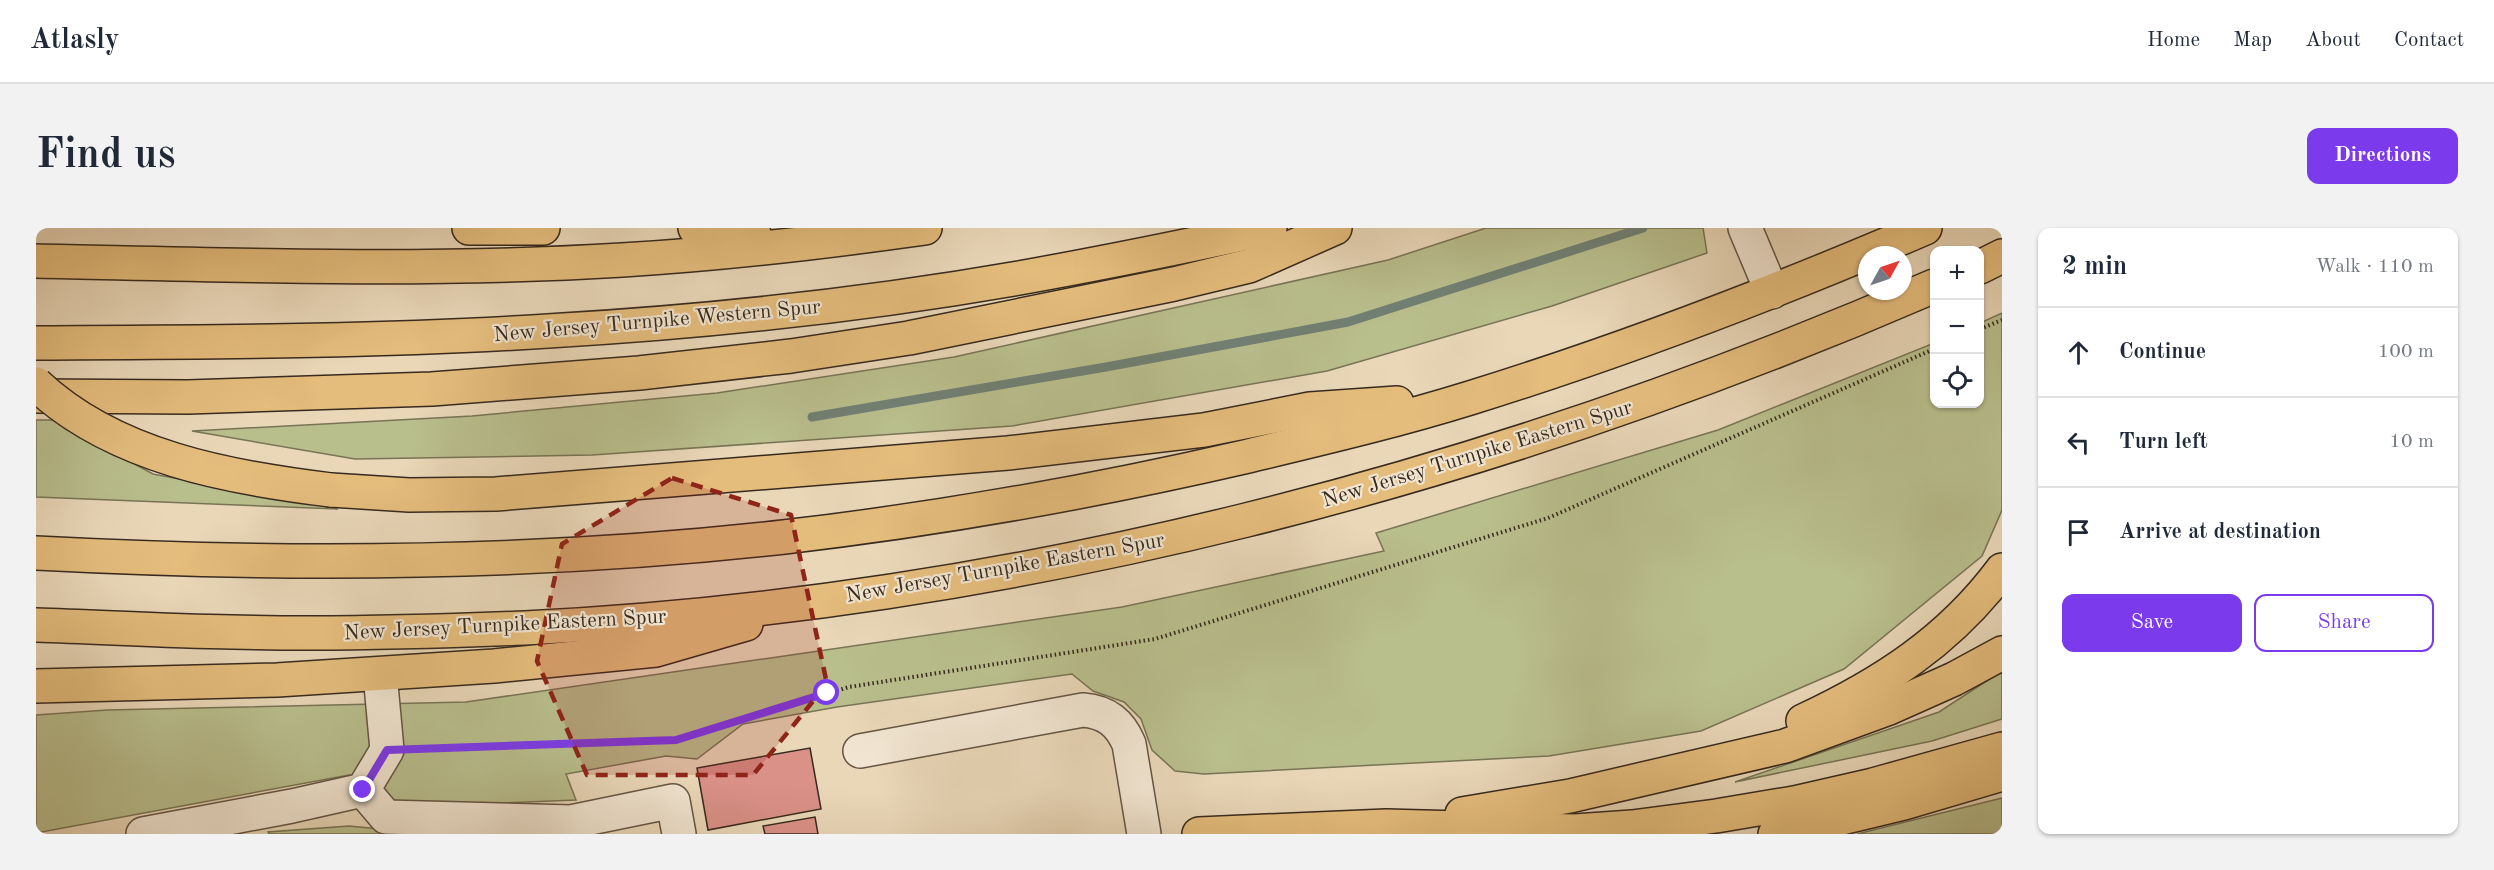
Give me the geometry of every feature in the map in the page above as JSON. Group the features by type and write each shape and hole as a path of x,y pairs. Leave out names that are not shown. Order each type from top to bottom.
{"highway":[{"path":"469,228 543,228"},
{"path":"695,228 822,242"},
{"path":"36,261 299,266 620,260 822,242 925,228"},
{"name":"New Jersey Turnpike Western Spur","path":"36,343 371,340 549,331 662,322 882,298 1017,279 1270,228"},
{"path":"36,396 168,397 432,389 628,374 791,356 909,338 1174,284 1249,266 1335,228"},
{"path":"36,553 187,559 378,560 572,554 779,537 974,510 1171,474 1467,399 1671,331 1772,292 1925,228"},
{"path":"1984,265 2002,256"},
{"name":"New Jersey Turnpike Eastern Spur","path":"36,625 232,632 434,631 529,627 636,619 836,598 931,585 1039,565 1214,527 1320,501 1510,445 1607,414 1796,344 1930,288"},
{"path":"36,384 69,410 117,437 214,471 291,486 449,495 552,490 1062,448 1204,430 1310,409 1467,399"},
{"path":"1674,774 1803,720 1912,660 1956,624 2002,570"},
{"path":"36,686 160,684 380,674 494,666 656,650 836,598"},
{"path":"1386,826 1570,796 1674,774 1785,746 1851,723 1937,687 2002,653"},
{"path":"1199,834 1386,826 1575,831 1716,816 1873,785 2002,749"},
{"path":"1775,834 1904,803 2002,774"}],"lane":[{"path":"1745,228 1772,292"},
{"path":"143,834 363,790 387,750 380,674"},
{"path":"860,751 1083,710 1095,711 1107,715 1116,722 1124,732 1129,744 1144,834"},
{"path":"363,790 386,817 571,822 673,801 679,834"}],"path":[{"path":"1984,327 2002,320"},
{"path":"387,750 676,740 849,687 1155,639 1548,518 1930,351"}],"highlighted area":[{"path":"672,478 791,515 827,684 753,775 587,775 537,661 562,544"}],"green space":[{"path":"1486,228 1703,228 1707,253 1552,306 1327,371 1012,426 592,455 355,459 192,431 472,416 717,393 954,357 1388,260"},
{"path":"2002,313 2002,510 1982,556 1844,669 1701,731 1549,756 1204,774 1175,771 1152,750 1141,719 1124,702 1093,691 1072,674 837,707 743,724 697,759 666,756 566,774 576,800 431,806 392,802 349,775 36,833 36,715 107,710 466,702 1122,607 1384,551 1376,533 1718,430 1930,345 1930,408 1984,408 1984,321"},
{"path":"36,420 53,420 153,474 338,509 36,497"},
{"path":"2002,671 2002,719 1932,741 1735,782 1939,712"},
{"path":"2002,798 2002,834 1857,834 1998,799"},
{"path":"349,826 433,834 269,834 268,832"}],"building":[{"path":"810,748 821,809 708,830 697,768"},
{"path":"815,817 818,834 765,834 763,826"}],"waterway":[{"path":"812,417 1106,367 1348,322 1643,228"}],"route":[{"path":"363,790 387,750 676,740 827,693"}]}
